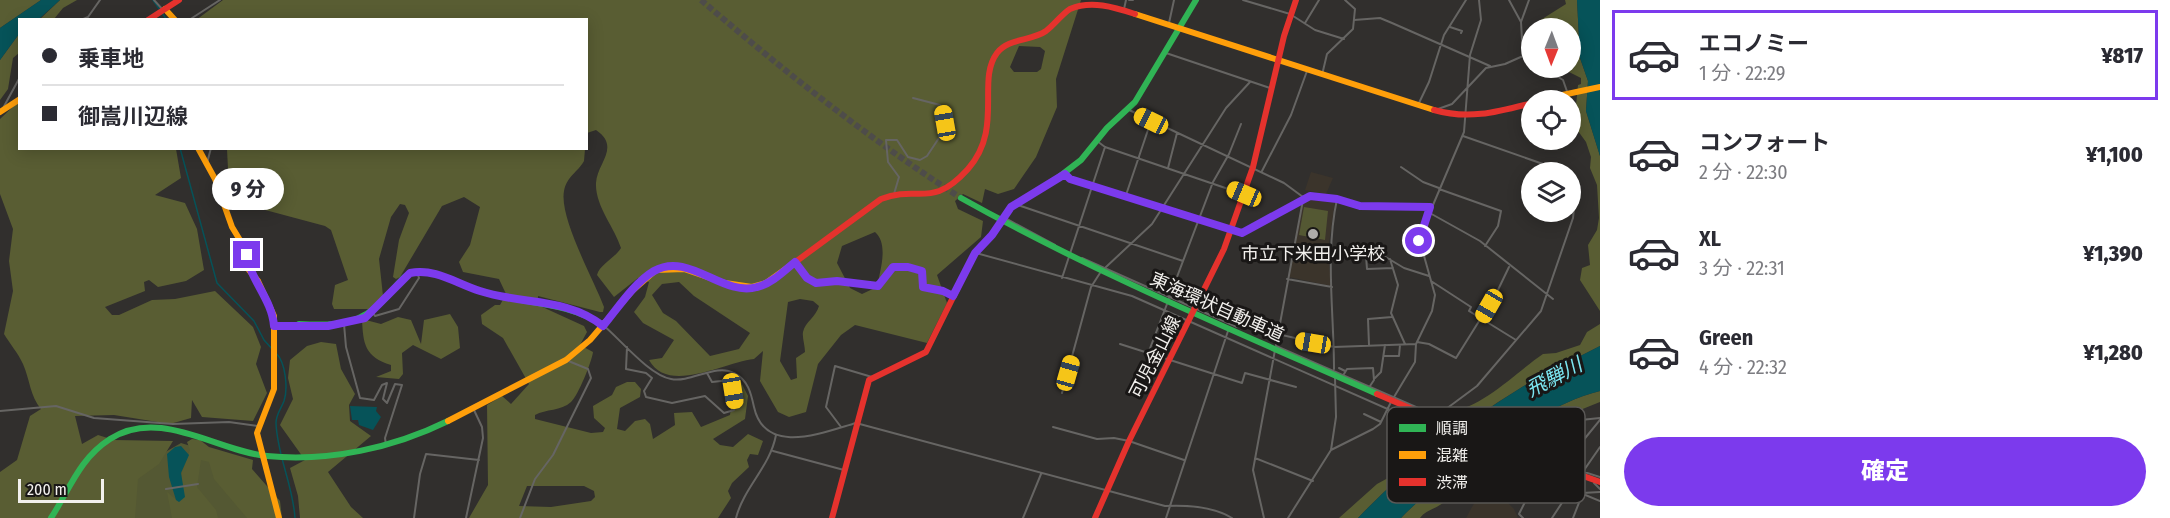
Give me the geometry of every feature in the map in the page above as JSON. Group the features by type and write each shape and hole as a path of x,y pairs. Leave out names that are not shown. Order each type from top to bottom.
{"main road":[{"path":"151,18 179,0"},
{"path":"51,518 60,507 81,462 100,445 120,433 154,425 189,433 250,454 285,458 386,445 403,441 566,360 603,326 642,281 662,268 690,269 729,285 748,289 766,284 881,199 894,194 937,193 966,171 986,138 991,111 991,66 998,53 1005,46 1046,31 1071,5 1086,0 1100,1 1170,23 1307,71 1436,111 1466,118 1494,115 1521,106"},
{"path":"832,518 856,423 872,376 926,352 975,253 1015,204 1065,174 1135,102 1196,0"},
{"name":"可児金山線","path":"1095,518 1129,441 1196,310 1231,231 1252,167 1290,14 1296,0"},
{"path":"164,10 173,18"},
{"path":"1581,90 1600,87"},
{"path":"1,111 18,100"},
{"path":"199,150 207,163 232,227 246,250 249,270 258,281 274,316 274,389 257,438 279,518"},
{"name":"東海環状自動車道","path":"961,198 1042,243 1164,301 1408,407"},
{"path":"299,324 328,326 344,324 373,313 410,273 417,272 458,280 486,293 563,305 580,311 603,326"},
{"name":"東海環状自動車道","path":"1585,476 1600,482"}],"street":[{"path":"86,18 100,0"},
{"path":"154,0 164,10"},
{"path":"192,18 220,0"},
{"path":"1124,9 1130,0"},
{"path":"1170,23 1174,0"},
{"path":"1243,0 1290,14 1315,30 1344,39"},
{"path":"1305,22 1318,0"},
{"path":"1322,75 1327,54 1351,33 1354,6 1345,0"},
{"path":"1418,105 1429,82 1441,43 1466,0"},
{"path":"1388,407 1415,362 1416,343 1434,305 1431,281 1419,238 1430,207 1463,136 1470,55 1481,20 1479,0"},
{"path":"1509,0 1521,22"},
{"path":"1522,18 1529,0"},
{"path":"1354,20 1380,18 1470,55 1490,66"},
{"path":"1449,26 1462,31 1461,33"},
{"path":"1166,53 1271,88"},
{"path":"1436,111 1452,104 1490,66 1505,64 1521,57"},
{"path":"1262,171 1291,115 1307,71"},
{"path":"1,111 18,81"},
{"path":"1062,393 1091,287 1105,268 1152,224 1226,108 1250,82"},
{"path":"894,194 899,177 888,162 886,140 897,140 908,157 920,160 927,156 945,129 940,105 913,98"},
{"path":"1127,109 1262,171 1284,183 1303,198"},
{"path":"1126,195 1151,121"},
{"path":"1149,351 1198,219 1241,124"},
{"path":"1168,168 1178,133"},
{"path":"1463,136 1537,162"},
{"path":"1097,141 1105,147 1244,194"},
{"path":"1062,278 1105,147"},
{"path":"207,163 210,150"},
{"path":"1401,167 1423,182 1501,211 1498,226 1485,246"},
{"path":"1065,174 1070,179 1126,195 1231,231 1247,233 1303,198 1315,196 1337,199 1360,206 1430,207"},
{"path":"1264,518 1253,476 1255,458 1303,198"},
{"path":"1288,518 1313,481 1330,450 1335,433 1330,256 1331,225 1337,199"},
{"path":"1015,204 1077,227 1183,261"},
{"path":"1428,212 1485,246 1552,299"},
{"path":"1004,218 1070,253 1230,325 1334,346 1429,344 1456,358 1482,318 1509,266"},
{"path":"1449,407 1477,386 1541,311 1572,222"},
{"path":"975,253 1091,287 1132,296 1387,410 1381,422 1373,429 1330,450"},
{"path":"1330,256 1390,257 1404,268 1429,276"},
{"path":"1366,256 1366,269 1393,268"},
{"path":"1390,257 1398,285 1391,311 1392,317 1405,344"},
{"path":"795,262 807,278 816,283 837,281 878,286 893,267 908,267 922,271 923,287 943,291 953,296"},
{"path":"373,313 375,316 399,309 419,278 417,272"},
{"path":"1287,279 1332,287"},
{"path":"1431,281 1472,307 1469,311 1516,340"},
{"path":"1132,296 1137,283"},
{"path":"1369,345 1368,319 1392,317"},
{"path":"274,326 299,324"},
{"path":"344,324 346,347 360,398 374,400 382,385 387,383 383,399 387,403 395,384 400,382 402,385 385,438 386,445"},
{"path":"1166,518 1230,325"},
{"path":"603,326 665,377 682,380 727,370 737,375 750,389 759,421 776,435 806,438 856,423 1106,491 1169,506 1183,505 1224,513 1232,518"},
{"path":"1120,344 1149,351 1242,383 1245,373 1249,373 1269,381 1296,387"},
{"path":"1276,345 1345,373 1416,407"},
{"path":"1370,386 1380,372 1385,345"},
{"path":"1383,356 1399,356 1400,345"},
{"path":"627,346 626,369 646,373 652,378 644,391 646,397 672,403 705,396 724,413 732,411 736,408 730,380 712,382 707,373"},
{"path":"520,518 535,479 553,455 591,378 588,369 566,360"},
{"path":"841,428 826,407 835,366 872,376"},
{"path":"1339,368 1345,373 1373,368 1374,380"},
{"path":"0,411 56,406 94,418 190,424 229,422 259,427"},
{"path":"466,518 480,460 482,427 473,407"},
{"path":"1364,414 1381,422"},
{"path":"1585,420 1600,419"},
{"path":"1585,438 1600,419"},
{"path":"189,433 190,424"},
{"path":"1053,427 1097,439 1114,438 1129,441 1184,460"},
{"path":"736,518 749,486 766,466 773,451 776,435"},
{"path":"1585,467 1600,447"},
{"path":"773,451 844,470"},
{"path":"414,518 420,474 426,454 480,460"},
{"path":"1255,458 1313,481"},
{"path":"1023,518 1041,474"},
{"path":"1585,474 1600,477"},
{"path":"1585,494 1600,491 1590,476"},
{"path":"166,489 198,484"},
{"path":"1585,495 1600,501"},
{"path":"1523,518 1519,514 1524,503"},
{"path":"1552,518 1561,503"},
{"path":"1573,518 1579,503"}],"shaded area":[{"path":"1311,172 1333,178 1326,194 1305,190"},
{"name":"市立下米田小学校","path":"1310,198 1335,201 1328,250 1331,286 1289,277 1302,204"},
{"path":"1474,503 1508,503 1518,518 1466,518"}],"green space":[{"path":"0,0 41,0 0,28"},
{"path":"60,0 77,0 63,8 55,18 41,18"},
{"path":"223,0 1081,0 1056,79 1057,107 1036,157 1014,189 998,194 985,189 982,203 963,194 955,201 958,209 983,221 981,237 937,275 947,303 927,343 855,325 841,335 818,364 806,412 789,417 778,412 760,381 763,351 754,359 683,376 669,375 658,370 649,360 662,358 674,340 643,323 634,312 645,297 649,282 638,278 614,297 597,275 621,248 597,192 597,176 606,155 607,143 596,130 588,133 588,18 199,18","holes":["1019,46 1040,47 1045,51 1041,69 1037,72 1014,72 1010,67","875,232 882,243 883,250 877,287 862,294 850,288 837,263 842,246","679,282 694,296 750,333 739,349 710,356 676,321 663,313 652,295 662,284","800,299 813,301 819,306 804,328 805,352 796,358 797,378 791,380 780,361 788,302"]},
{"path":"1565,0 1577,0 1578,18 1544,18 1566,4"},
{"path":"18,35 18,54 13,58 8,89 0,100 0,60"},
{"path":"1581,61 1588,81 1586,111 1600,156 1600,311 1580,280 1582,268 1590,265 1588,245 1597,230 1599,218 1597,185 1590,168 1591,157 1581,135 1581,90 1578,90 1578,85 1581,84"},
{"path":"18,102 18,150 176,150 181,178 155,195 185,203 197,229 204,270 186,281 158,287 149,280 144,282 145,291 105,307 112,315 119,315 152,300 175,299 215,291 253,327 261,347 256,364 267,393 253,421 202,417 192,400 191,418 170,424 114,415 75,416 82,444 98,435 114,440 173,441 159,464 138,479 135,518 0,518 0,472 17,460 30,416 41,409 32,393 23,364 4,334 13,291 9,261 13,229 0,194 0,119"},
{"path":"227,150 585,150 584,161 565,186 564,203 578,249 604,307 603,312 600,312 538,296 538,305 584,326 587,332 580,345 593,352 584,378 571,402 563,407 535,415 535,419 591,433 603,432 605,428 594,418 593,406 612,395 616,387 627,382 635,382 641,389 640,397 620,408 617,429 625,431 635,421 645,419 650,424 653,439 675,425 674,413 692,412 701,427 730,415 732,402 726,390 733,379 740,380 748,396 745,419 713,439 720,445 733,447 748,434 763,441 758,455 750,454 747,460 749,467 732,483 728,491 731,498 718,518 469,518 488,485 487,405 502,396 511,404 529,384 503,338 482,324 481,315 495,305 500,305 506,294 499,279 463,272 459,262 470,245 480,207 464,197 442,206 400,277 396,279 393,277 399,240 409,213 405,205 400,204 391,217 379,259 383,296 371,309 334,309 332,304 335,285 348,280 331,230 325,226 239,203 229,197 220,179 228,169","holes":["527,486 584,486 594,491 595,497 591,501 551,507 519,506"]},
{"path":"1304,207 1328,211 1325,240 1299,235"},
{"path":"450,314 458,327 460,348 441,359 413,345 402,353 403,374 399,379 376,377 391,371 391,365 376,358 367,348 363,336 362,319 381,324 398,317 411,320 421,344 424,320"},
{"path":"1600,324 1600,346 1529,383 1491,407 1466,407 1485,398 1543,354 1556,353 1580,345 1587,332"},
{"path":"321,342 336,344 341,369 355,394 349,405 350,421 371,436 328,472 351,507 363,518 300,518 298,496 290,468 305,460 280,425 293,399 288,378 290,360 307,346"},
{"path":"1600,391 1600,402 1585,408 1557,407"},
{"path":"192,439 200,440 209,447 253,460 252,469 280,501 282,518 247,518 214,479 209,462 201,460 197,487 216,510 218,518 172,518 167,492 179,502 182,472 190,450 187,442"},
{"path":"181,443 194,447 270,518 121,518 127,474"},
{"path":"1387,479 1387,490 1358,518 1339,518 1377,484"},
{"path":"1417,503 1443,503 1420,518 1401,518"}],"water":[{"path":"41,0 60,0 40,18 18,18 18,35 0,60 0,28"},
{"path":"1577,0 1600,0 1600,156 1586,111 1588,81 1581,61 1581,18 1578,18"},
{"name":"飛騨川","path":"1600,346 1600,391 1557,407 1491,407 1529,383"},
{"path":"350,406 377,407 376,411 381,417 373,430 359,425 358,420 352,420"},
{"path":"181,446 189,455 181,473 185,497 179,502 176,500 169,477 167,454 175,447"},
{"path":"1387,490 1387,503 1417,503 1401,518 1358,518"}],"waterway":[{"path":"153,0 166,18"},
{"path":"181,150 217,283 254,321 264,340 273,350"},
{"path":"276,353 282,363 286,383 284,401 276,420 277,435 295,518"}],"tunnel":[{"path":"701,0 828,104 961,198"}],"traffic: fast":[{"path":"975,253 992,235 1011,207 1051,183 1081,160 1107,128 1135,102 1196,0"},
{"path":"961,198 1115,277 1377,394"},
{"path":"299,324 337,324 357,319 377,307 406,276 416,272 425,272 445,277 480,291 574,311 603,325"},
{"path":"51,518 90,456 110,439 129,430 148,427 168,429 248,453 267,456 314,457 383,446 448,421"}],"traffic: slow":[{"path":"165,9 173,18"},
{"path":"1135,14 1434,110"},
{"path":"1581,91 1600,87"},
{"path":"0,112 18,100"},
{"path":"199,150 215,179 232,227 246,250 249,270 258,281 274,316 274,389 257,433 279,518"},
{"path":"448,421 566,360 590,340 632,291 656,270 684,269 725,283 752,287 766,283 794,263"}],"traffic: jam":[{"path":"151,18 179,0"},
{"path":"1095,518 1129,441 1224,249 1253,167 1284,36 1296,0"},
{"path":"794,263 881,199 894,195 934,193 944,189 968,169 979,153 985,138 991,64 1002,48 1046,31 1067,11 1078,6 1103,6 1135,14"},
{"path":"1434,110 1471,115 1521,106"},
{"path":"832,518 869,380 926,352 975,253"},
{"path":"1377,394 1407,407"},
{"path":"1585,477 1600,482"}],"place":[{"name":"市立下米田小学校","path":"1313,234"}],"route":[{"path":"247,255 249,270 258,281 274,316 274,326 299,324 328,326 365,318 373,313 410,273 417,272 458,280 478,291 563,305 592,317 603,326 642,281 656,270 668,267 690,269 729,285 748,289 766,284 795,262 807,278 816,283 837,281 878,286 884,282 889,270 893,267 908,267 922,271 923,287 943,291 953,296 975,253 992,235 1011,207 1065,174 1070,179 1242,233 1247,233 1296,202 1310,196 1337,199 1360,206 1430,207 1419,241"}]}
